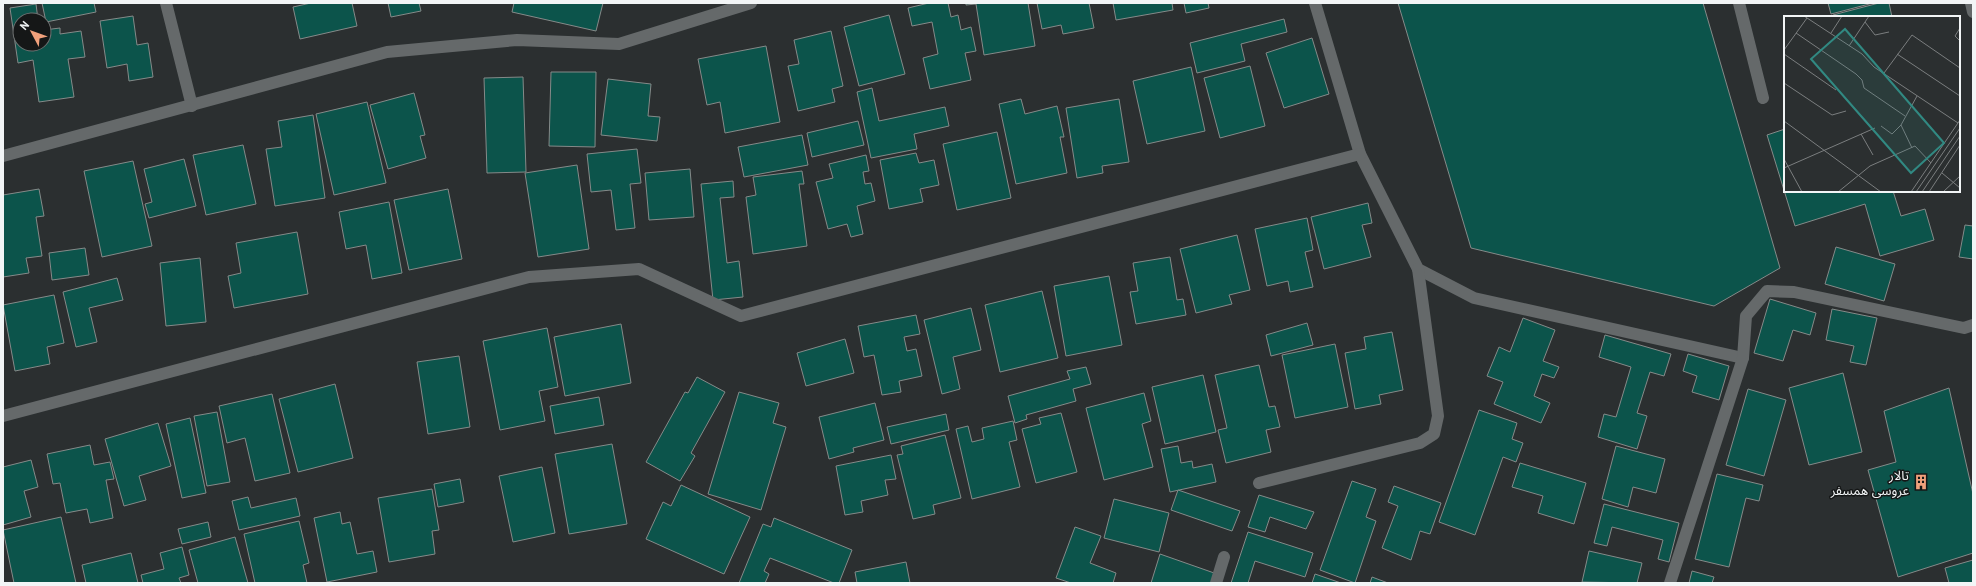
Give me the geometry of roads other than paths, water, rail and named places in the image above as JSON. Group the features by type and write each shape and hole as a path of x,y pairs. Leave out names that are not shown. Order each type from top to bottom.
{"street":[{"path":"166,3 192,106"},
{"path":"3,156 387,52 517,40 619,44 751,3"},
{"path":"1259,483 1420,443 1434,434 1438,416 1418,269 1360,154 1315,3"},
{"path":"1738,3 1763,98"},
{"path":"1971,3 1973,12"},
{"path":"3,416 529,277 639,269 741,316 1360,154"},
{"path":"1418,269 1474,298 1743,358"},
{"path":"1670,583 1743,358 1746,316 1767,291 1794,292 1964,328 1973,325"},
{"path":"1216,583 1224,557"}],"place":[{"name":"تالار عروسی همسفر","path":"1921,482"}]}
